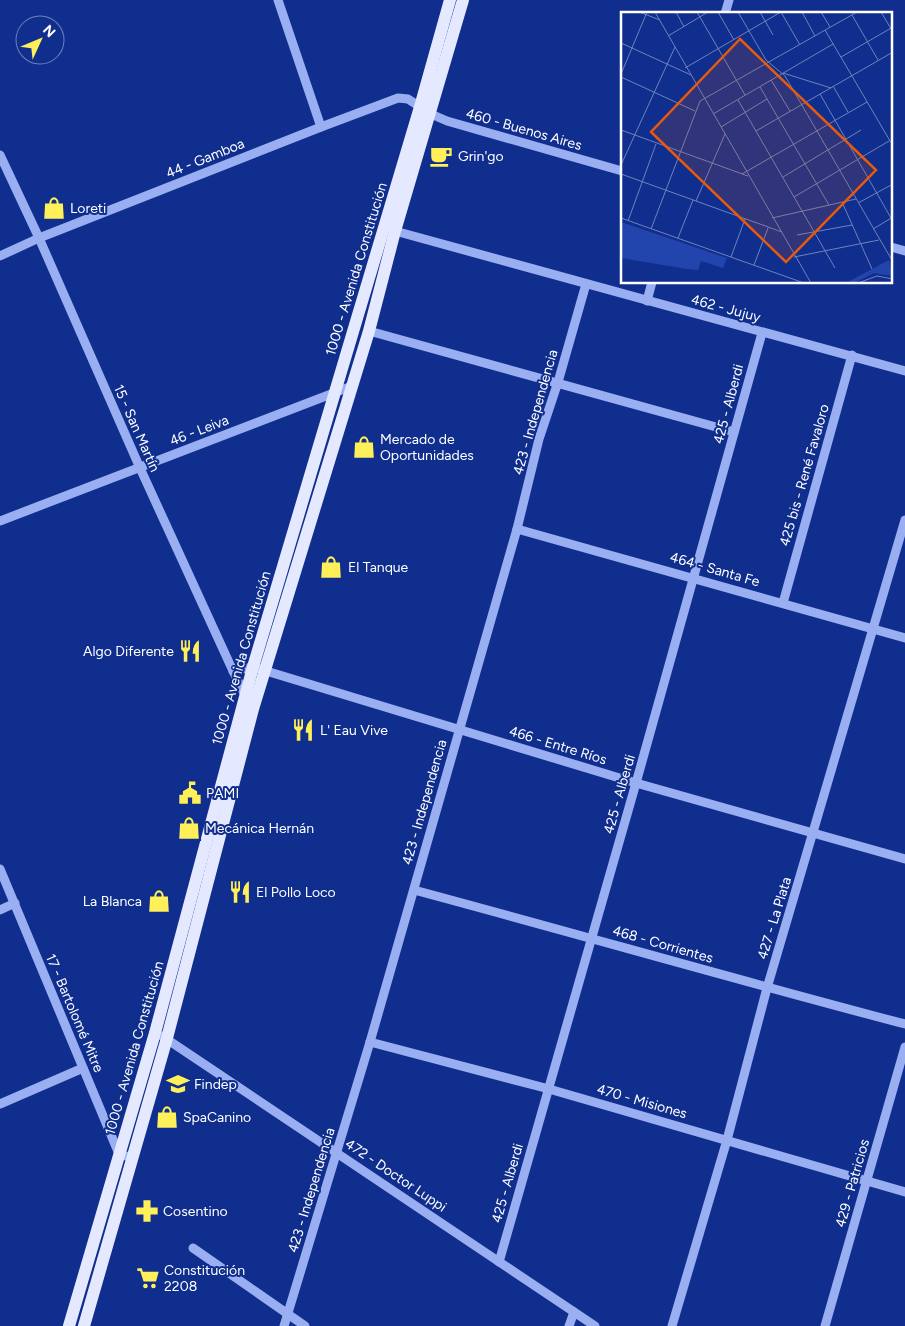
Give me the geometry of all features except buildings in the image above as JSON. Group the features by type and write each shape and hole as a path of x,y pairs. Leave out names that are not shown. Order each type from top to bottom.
{"main road":[{"name":"1000 - Avenida Constitución","path":"68,1326 155,1033 245,695 259,668 369,331 425,111 450,0"},
{"name":"1000 - Avenida Constitución","path":"84,1326 167,1038 253,709 259,668 336,392 425,111 463,0"}],"street":[{"path":"278,0 321,127"},
{"name":"44 - Gamboa","path":"0,256 39,238 398,98 408,99 425,111"},
{"name":"460 - Buenos Aires","path":"425,111 447,121 621,171"},
{"name":"15 - San Martín","path":"0,156 39,238 140,468 233,671 253,709"},
{"name":"462 - Jujuy","path":"395,231 905,370"},
{"path":"892,247 905,251"},
{"name":"423 - Independencia","path":"284,1326 370,1042 517,529 539,439 558,382 586,284"},
{"path":"647,301 651,284"},
{"path":"369,331 734,432"},
{"name":"425 - Alberdi","path":"499,1262 694,578 762,332"},
{"name":"425 bis - René Favaloro","path":"783,603 852,355"},
{"name":"46 - Leiva","path":"0,521 352,386"},
{"name":"427 - La Plata","path":"672,1326 727,1140 767,988 905,520"},
{"name":"464 - Santa Fe","path":"517,529 905,638"},
{"name":"466 - Entre Ríos","path":"233,671 259,668 636,783 905,859"},
{"name":"17 - Bartolomé Mitre","path":"0,869 119,1154"},
{"name":"468 - Corrientes","path":"414,890 767,988 905,1024"},
{"path":"0,910 15,903"},
{"name":"472 - Doctor Luppi","path":"155,1033 167,1038 595,1326"},
{"name":"470 - Misiones","path":"370,1042 549,1089 905,1192"},
{"name":"429 - Patricios","path":"825,1326 905,1047"},
{"path":"0,1104 84,1068"},
{"path":"119,1154 133,1158"},
{"path":"193,1248 305,1326"},
{"path":"569,1326 574,1312"}],"place":[{"name":"Grin'go","path":"441,156"},
{"name":"Loreti","path":"54,208"},
{"name":"Mercado de Oportunidades","path":"364,447"},
{"name":"El Tanque","path":"331,567"},
{"name":"Algo Diferente","path":"190,651"},
{"name":"L' Eau Vive","path":"303,730"},
{"name":"PAMI","path":"190,793"},
{"name":"Mecánica Hernán","path":"189,828"},
{"name":"El Pollo Loco","path":"240,892"},
{"name":"La Blanca","path":"159,901"},
{"name":"Findep","path":"178,1084"},
{"name":"SpaCanino","path":"167,1117"},
{"name":"Cosentino","path":"147,1211"},
{"name":"Constitución 2208","path":"148,1278"}]}
